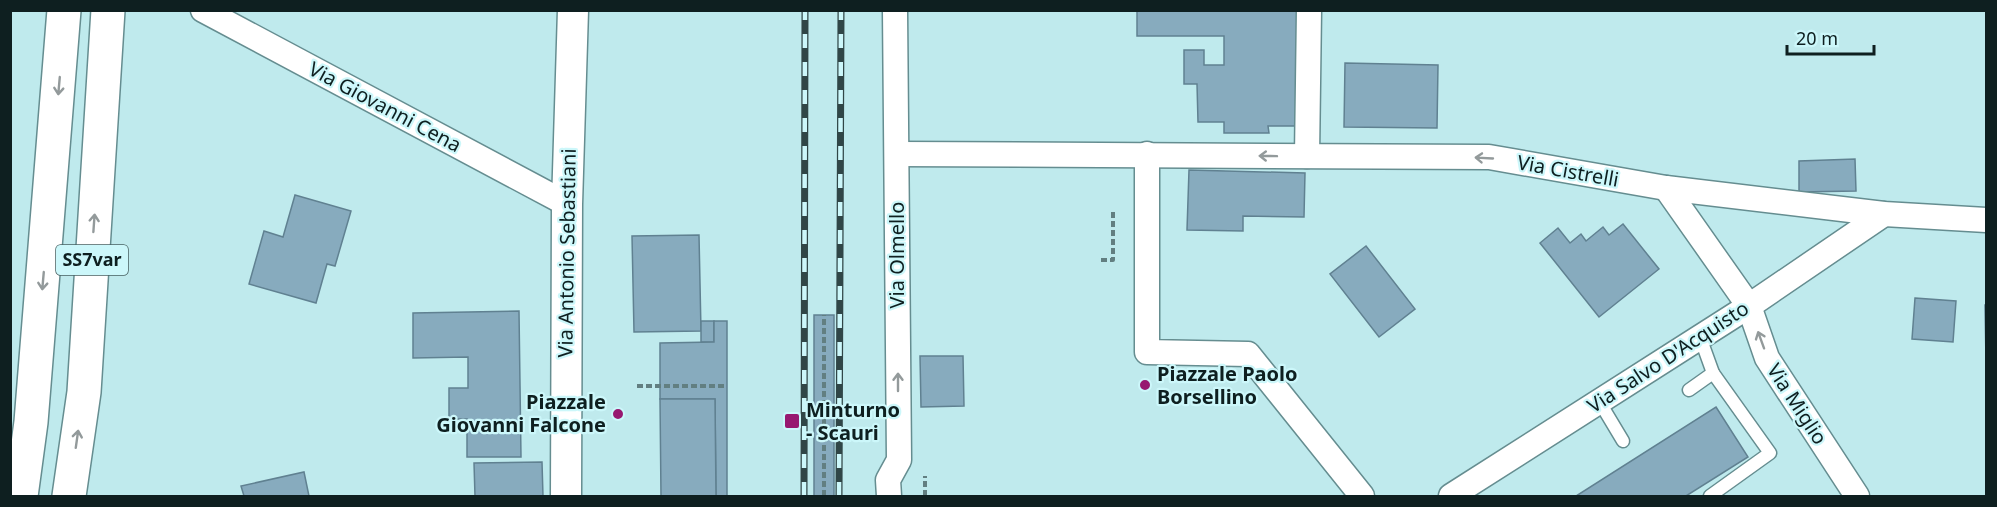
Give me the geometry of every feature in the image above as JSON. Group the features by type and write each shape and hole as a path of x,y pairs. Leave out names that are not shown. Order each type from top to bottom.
{"highway":[{"name":"SS7var","path":"69,496 84,392 108,16"},
{"name":"SS7var","path":"21,496 31,422 64,19"}],"street":[{"name":"Via Giovanni Cena","path":"203,10 567,204"},
{"name":"Via Antonio Sebastiani","path":"566,496 567,204 573,10"},
{"name":"Via Olmello","path":"889,496 888,480 899,460 895,10"},
{"path":"1307,156 1309,10"},
{"path":"897,154 1147,154 1147,352 1248,354 1362,496"},
{"name":"Via Cistrelli","path":"1147,154 1489,158 1666,188 1884,214 1986,220"},
{"name":"Via Miglio","path":"1666,188 1749,306 1767,358 1857,496"},
{"name":"Via Salvo D'Acquisto","path":"1451,496 1749,306 1884,214"}],"lane":[{"path":"1700,337 1713,374 1770,453 1710,496"},
{"path":"1689,390 1713,374"},
{"path":"1599,401 1623,441"}],"path":[{"path":"1101,260 1113,260 1113,209"},
{"path":"824,315 824,496"},
{"path":"637,386 713,383 727,386"},
{"path":"925,476 925,496"}],"building":[{"path":"1137,10 1298,11 1298,126 1268,126 1269,133 1224,133 1224,122 1198,122 1197,84 1184,84 1184,50 1204,50 1204,65 1224,65 1224,36 1137,36"},
{"path":"1345,63 1438,65 1437,128 1344,127"},
{"path":"1855,159 1856,191 1799,192 1799,161"},
{"path":"1189,170 1305,173 1304,217 1243,216 1243,231 1187,230"},
{"path":"295,195 351,211 335,266 327,264 316,303 249,284 264,231 283,237"},
{"path":"1623,224 1659,269 1599,317 1540,243 1558,228 1570,243 1581,234 1586,241 1603,227 1609,235"},
{"path":"699,235 701,331 634,332 632,236"},
{"path":"1366,246 1415,309 1379,337 1330,274"},
{"path":"1915,298 1956,301 1953,342 1912,339"},
{"path":"1985,305 1986,305 1986,362"},
{"path":"519,311 521,457 467,457 467,419 449,419 449,388 468,388 468,357 413,358 413,313"},
{"path":"814,315 834,315 834,496 814,496"},
{"path":"701,321 714,321 714,342 701,342"},
{"path":"714,321 727,321 727,496 716,496 715,399 660,399 660,343 714,342"},
{"path":"920,356 963,356 964,406 921,407"},
{"path":"660,399 715,399 716,496 661,496"},
{"path":"1716,407 1748,457 1686,496 1576,496"},
{"path":"542,462 543,496 475,496 474,463"},
{"path":"304,472 309,496 244,496 241,486"}],"railway":[{"path":"804,496 805,10"},
{"path":"839,496 841,10"}],"place":[{"name":"Piazzale Paolo Borsellino","path":"1145,385"},
{"name":"Piazzale Giovanni Falcone","path":"618,414"},
{"name":"Minturno - Scauri","path":"792,421"}]}
